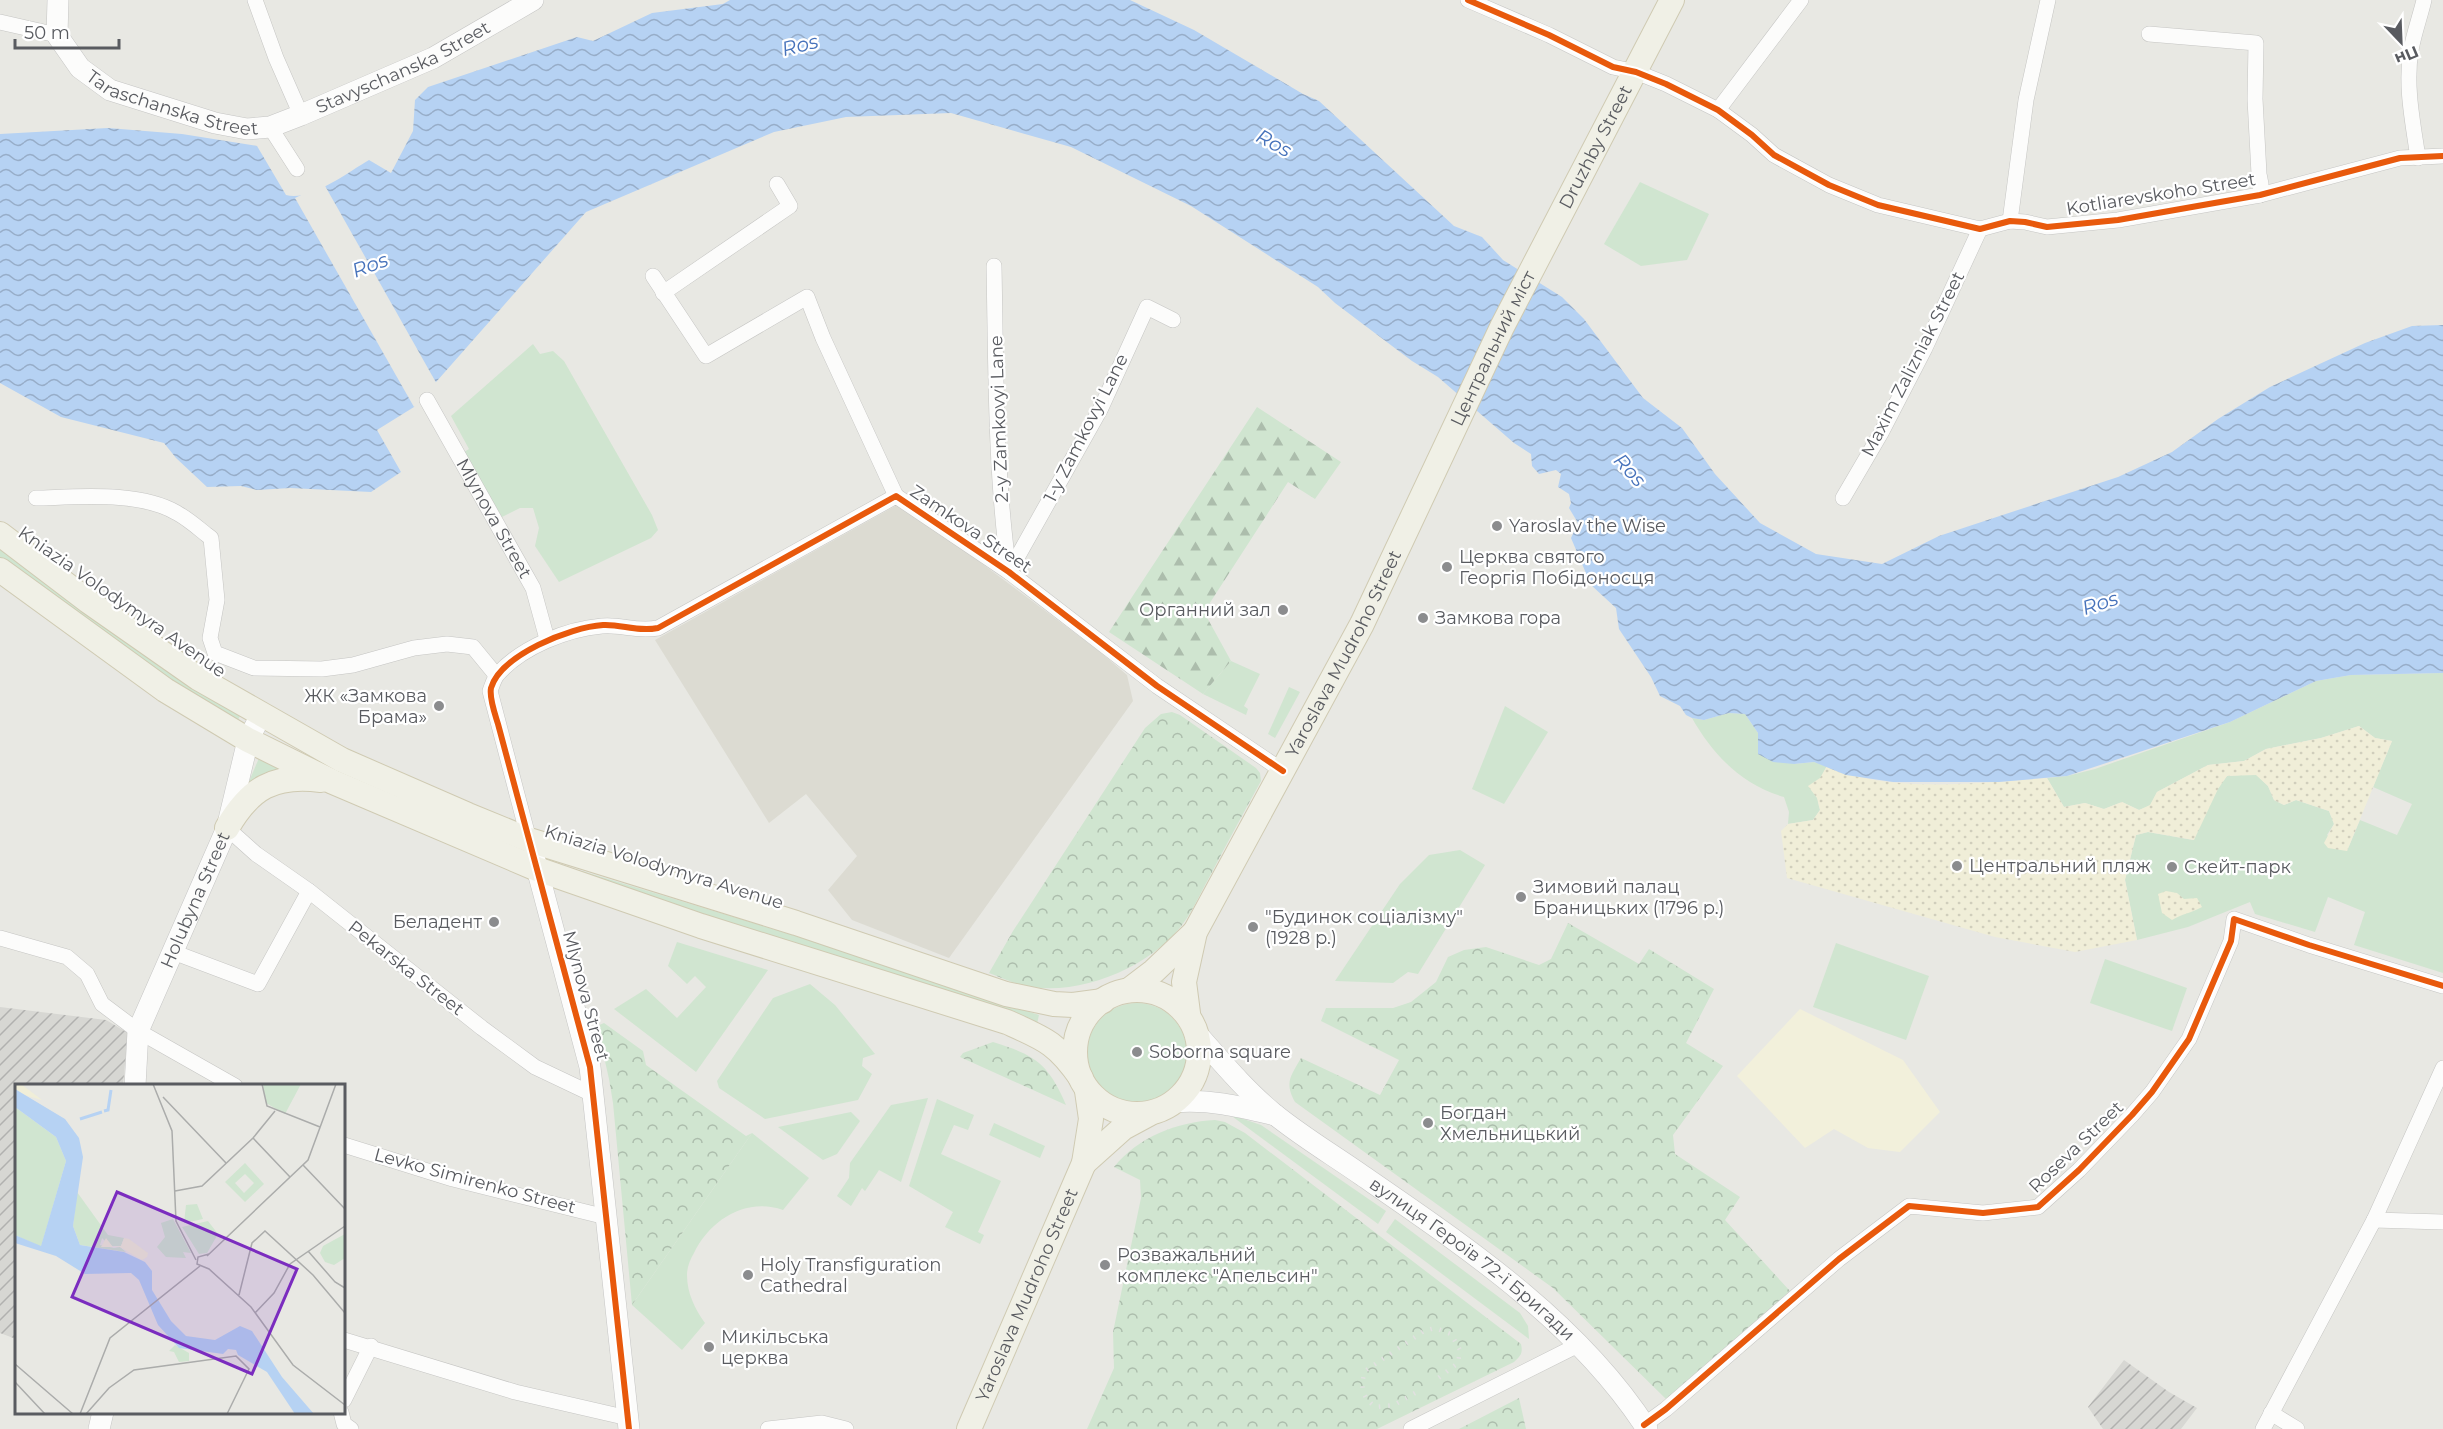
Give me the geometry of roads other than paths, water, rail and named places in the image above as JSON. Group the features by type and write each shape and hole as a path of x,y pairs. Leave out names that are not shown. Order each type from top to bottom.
{"main road":[{"name":"Druzhby Street","path":"1551,230 1672,0"},
{"name":"Центральний міст","path":"1435,466 1551,230"},
{"name":"Yaroslava Mudroho Street","path":"1192,1023 1184,982 1195,932 1362,624 1435,466"},
{"name":"Kniazia Volodymyra Avenue","path":"0,534 88,601 180,666 261,714 342,760 529,840 784,920 1006,994 1054,1004 1073,1005 1103,1001"},
{"path":"0,570 165,690 248,740 333,782 537,869 701,926 1007,1022 1044,1038 1065,1054 1084,1084 1110,1109 1130,1114 1150,1114 1175,1102 1185,1092 1197,1068 1192,1023 1166,997 1148,991 1129,990 1115,994 1089,1012 1076,1036 1074,1052 1084,1084"},
{"path":"227,828 248,797 265,786 285,780 309,778 333,782"},
{"name":"Yaroslava Mudroho Street","path":"1129,990 1154,971 1195,932"},
{"name":"Yaroslava Mudroho Street","path":"969,1429 1084,1163 1091,1119 1084,1084"},
{"name":"Yaroslava Mudroho Street","path":"1084,1163 1123,1128 1150,1114"}],"street":[{"path":"0,22 57,35 58,0"},
{"path":"255,0 276,58 301,115"},
{"name":"Stavyschanska Street","path":"270,127 433,58 533,0"},
{"name":"Kotliarevskoho Street","path":"1468,0 1549,35 1612,67 1636,72 1666,84 1718,110 1752,135 1774,155 1829,185 1878,205 1980,229 2010,221 2047,227 2118,220 2260,195 2400,158 2443,156"},
{"path":"1718,110 1801,0"},
{"path":"2010,221 2026,100 2048,0"},
{"path":"2418,158 2412,118 2411,51 2424,0"},
{"name":"Kotliarevskoho Street","path":"2150,34 2256,43 2255,99 2260,195"},
{"name":"Taraschanska Street","path":"57,35 80,68 110,90 215,123 247,129 270,127"},
{"path":"270,127 297,169"},
{"path":"663,293 790,206 777,184"},
{"name":"Maxim Zalizniak Street","path":"1843,498 1881,434 1925,348 1980,229"},
{"name":"2-y Zamkovyi Lane","path":"994,266 996,396 1004,531 1009,572"},
{"name":"Zamkova Street","path":"653,276 706,356 807,297 823,338 896,496 1009,572 1157,686 1283,771"},
{"name":"1-y Zamkovyi Lane","path":"1009,572 1101,408 1147,307 1173,320"},
{"name":"Mlynova Street","path":"427,400 533,588 547,639"},
{"path":"36,498 90,496 139,500 176,512 211,538 217,600 210,638 215,653 254,668 322,669 353,665 414,648 447,644 473,647 496,675 547,639"},
{"name":"Zamkova Street","path":"547,639 603,625 642,631 658,628 896,496"},
{"name":"Mlynova Street","path":"496,675 490,691 590,1067 629,1423"},
{"name":"Holubyna Street","path":"135,1084 138,1032 227,828 248,740 261,714"},
{"name":"Pekarska Street","path":"227,828 256,854 309,891 535,1067 594,1095"},
{"path":"173,952 258,984 309,891"},
{"name":"Roseva Street","path":"1646,1427 1839,1259 1910,1206 1983,1213 2038,1207 2079,1170 2132,1115 2152,1092 2189,1039 2231,940 2234,919 2309,945 2443,986"},
{"path":"0,938 67,957 87,974 102,1004 138,1032 231,1084"},
{"name":"вулиця Героїв 72-ї Бригади","path":"1192,1023 1233,1074 1275,1115 1474,1256 1536,1306 1618,1387 1646,1427"},
{"path":"2263,1429 2374,1220 2443,1068"},
{"name":"вулиця Героїв 72-ї Бригади","path":"1175,1102 1198,1100 1222,1103 1275,1115"},
{"name":"Levko Simirenko Street","path":"345,1145 453,1179 606,1217"},
{"path":"2374,1220 2443,1222"},
{"path":"345,1340 371,1346 515,1392 629,1423"},
{"path":"1411,1429 1578,1345"},
{"path":"345,1398 371,1346"},
{"path":"2271,1413 2297,1429"},
{"path":"99,1429 103,1414"},
{"path":"341,1414 344,1424 351,1429"},
{"path":"768,1429 822,1424 846,1429"}],"water":[{"name":"Ros","path":"730,0 1130,0 1194,30 1303,94 1319,101 1454,226 1482,237 1503,260 1562,297 1584,319 1643,398 1682,428 1715,474 1760,523 1816,554 1882,564 1939,536 2118,477 2172,452 2218,419 2270,387 2365,343 2412,326 2443,325 2443,673 2351,675 2316,681 2230,722 2067,776 1999,782 1893,782 1846,775 1814,762 1794,764 1773,762 1758,754 1758,733 1745,714 1729,713 1704,720 1692,718 1686,715 1680,706 1660,696 1651,677 1619,629 1616,608 1591,585 1571,538 1578,523 1569,508 1571,503 1569,494 1558,487 1561,474 1556,470 1539,474 1532,466 1531,454 1514,443 1438,377 1412,361 1335,303 1318,287 1191,206 1071,147 951,113 846,117 774,132 586,212 414,407 377,430 401,472 371,492 290,488 257,490 241,486 207,487 176,458 164,443 61,417 0,383 0,134 108,128 182,134 257,146 286,195 296,196 329,185 369,160 391,173 413,131 415,100 428,87 577,37 593,41 652,13 723,4"}],"railway":[{"path":"1415,1393 1394,1405 1376,1407 1363,1392 1365,1371 1424,1331 1435,1328 1451,1334 1460,1350 1458,1363 1437,1379"}],"place":[{"name":"Yaroslav the Wise","path":"1497,526"},
{"name":"Церква святого Георгія Побідоносця","path":"1447,567"},
{"name":"Органний зал","path":"1283,610"},
{"name":"Замкова гора","path":"1423,618"},
{"name":"ЖК «Замкова Брама»","path":"439,706"},
{"name":"Центральний пляж","path":"1957,866"},
{"name":"Скейт-парк","path":"2172,867"},
{"name":"Зимовий палац Браницьких (1796 р.)","path":"1521,897"},
{"name":"Беладент","path":"494,922"},
{"name":"\"Будинок соціалізму\" (1928 р.)","path":"1253,927"},
{"name":"Soborna square","path":"1137,1052"},
{"name":"Богдан Хмельницький","path":"1428,1123"},
{"name":"Розважальний комплекс \"Апельсин\"","path":"1105,1265"},
{"name":"Holy Transfiguration Cathedral","path":"748,1275"},
{"name":"Микільська церква","path":"709,1347"}]}
